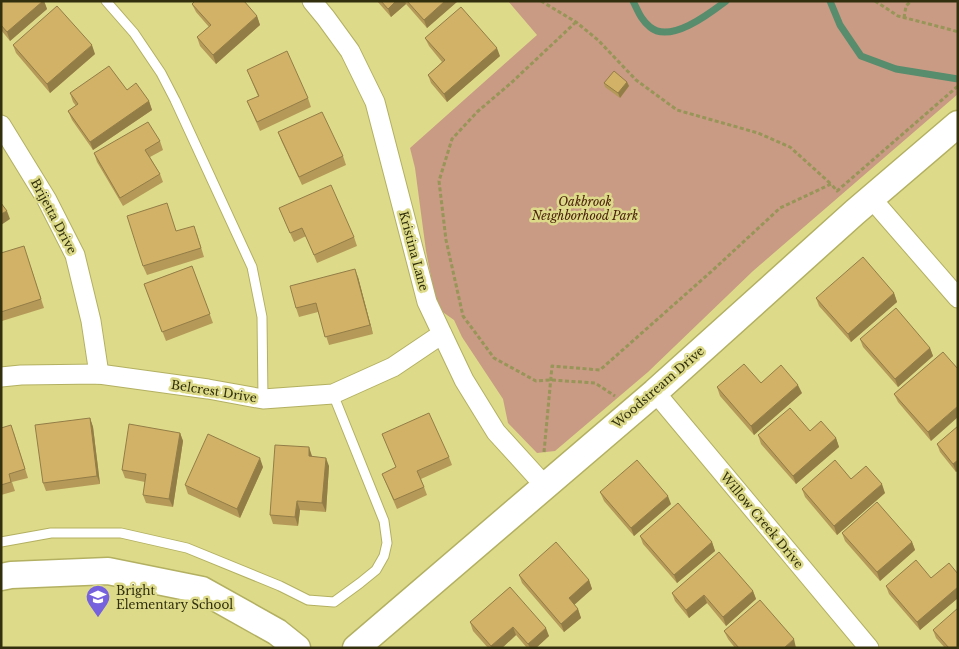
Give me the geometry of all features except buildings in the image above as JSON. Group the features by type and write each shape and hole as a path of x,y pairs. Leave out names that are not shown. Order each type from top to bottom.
{"street":[{"name":"Kristina Lane","path":"312,1 350,51 375,102 427,302 464,380 496,432 545,486"},
{"name":"Woodstream Drive","path":"356,648 655,392 871,198 958,124"},
{"name":"Brijetta Drive","path":"1,125 47,200 76,255 91,321 99,374"},
{"path":"871,198 955,289"},
{"name":"Belcrest Drive","path":"1,376 99,374 208,388 263,399 333,394 393,367 442,334"},
{"name":"Willow Creek Drive","path":"655,392 869,648"},
{"path":"1,577 108,571 202,590 277,632 297,648"}],"lane":[{"path":"106,1 134,33 161,73 252,267 262,317 263,399"},
{"path":"1,542 50,533 121,533 187,548 280,586 308,600 334,602 376,570 384,556 387,543 384,521 333,394"}],"path":[{"path":"541,1 576,22 598,40 636,80 677,110 758,133 790,147 837,191 958,86"},
{"path":"875,1 898,16 958,32"},
{"path":"904,18 906,6 911,1"},
{"path":"576,22 477,112 452,139 439,181 446,240 463,316 494,358 536,381 551,380 595,383 617,397"},
{"path":"544,452 552,366 600,370 714,270 780,208 831,184"}],"green space":[{"name":"Oakbrook Neighborhood Park","path":"508,1 958,1 958,94 753,271 648,372 555,451 537,453 508,423 503,399 462,337 454,320 437,308 426,251 415,168 410,148 537,35"}],"waterway":[{"path":"633,1 640,15 650,27 658,31 668,32 689,25 726,1"},
{"path":"830,1 840,25 861,56 896,69 958,79"}],"place":[{"name":"Bright Elementary School","path":"98,618"}]}
